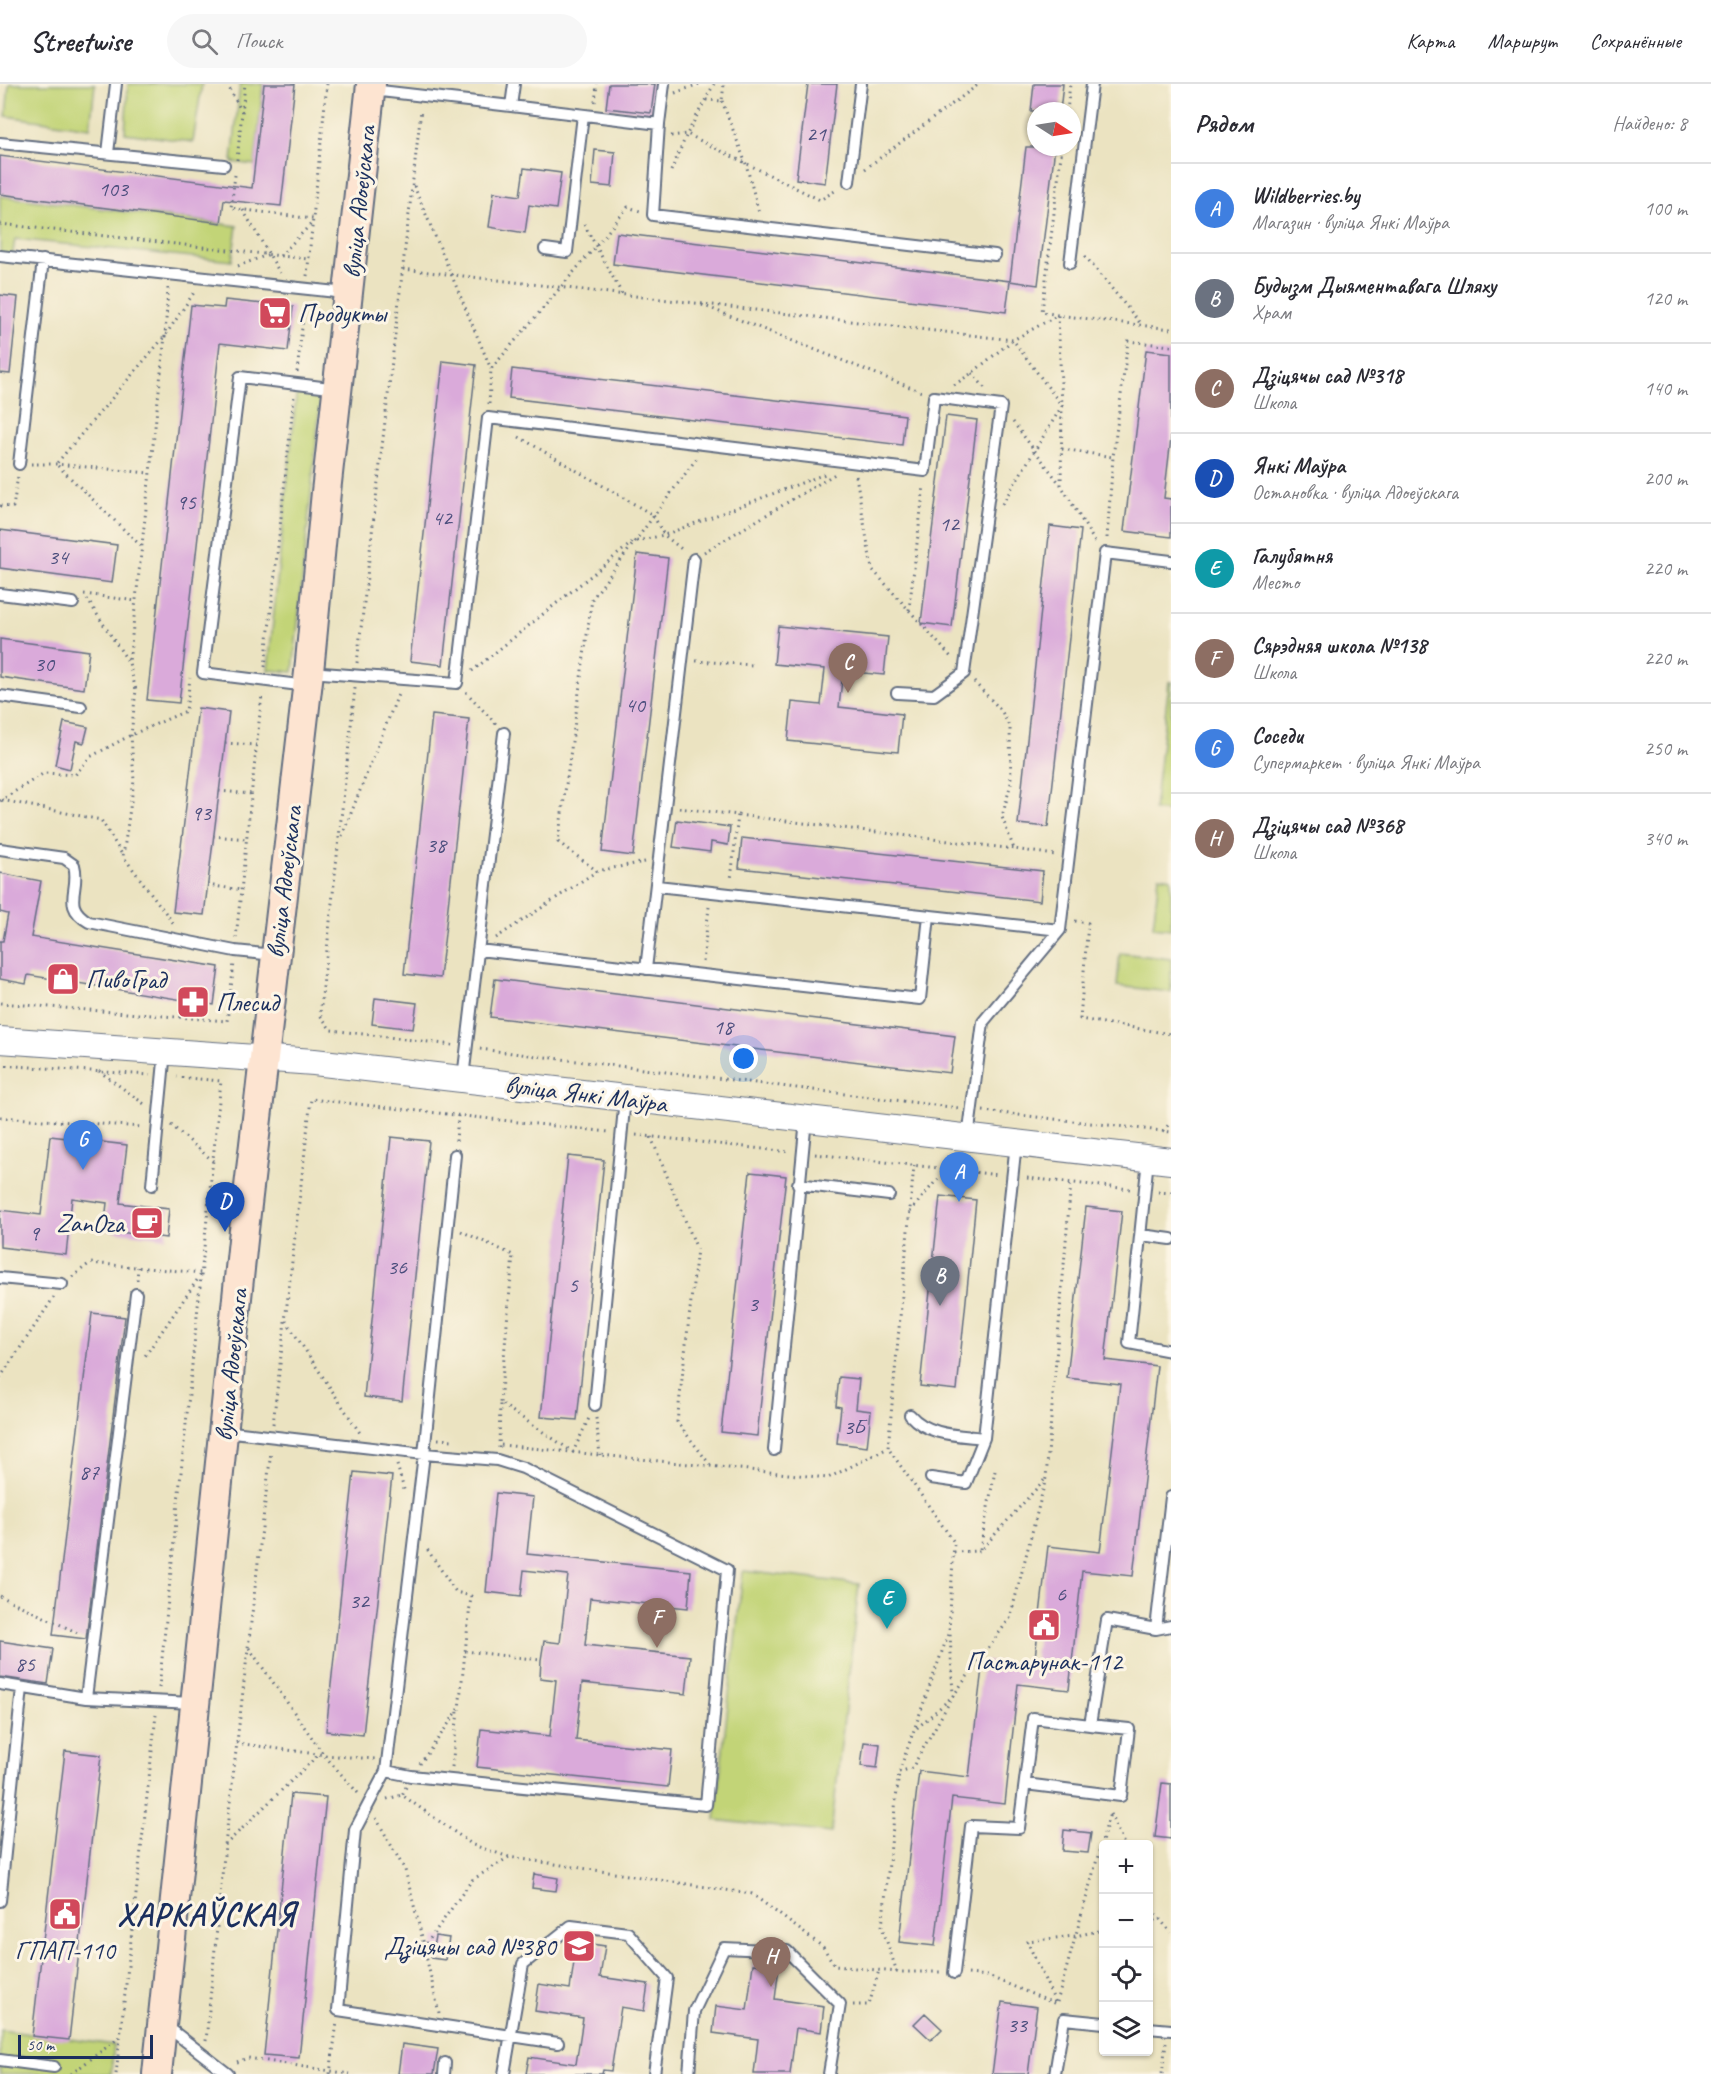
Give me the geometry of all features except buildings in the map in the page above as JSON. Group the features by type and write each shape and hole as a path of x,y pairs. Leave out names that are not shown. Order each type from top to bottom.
{"main road":[{"name":"вуліца Адоеўскага","path":"157,2074 264,1058 308,679 371,87"}],"street":[{"name":"вуліца Янкі Маўра","path":"0,1040 164,1063 264,1058 314,1062 1160,1160"}],"lane":[{"path":"108,153 116,84"},
{"path":"511,106 514,84"},
{"path":"664,84 658,137 654,215 995,255"},
{"path":"849,182 861,84"},
{"path":"1070,263 1092,84"},
{"path":"371,87 422,96 659,124"},
{"path":"545,249 567,252 588,115"},
{"path":"0,143 224,165"},
{"path":"0,256 349,293"},
{"path":"19,464 43,260"},
{"path":"338,389 240,377 204,673 264,680 356,675 457,683 488,418 925,471 934,397 1001,406 964,671 934,695 897,693"},
{"path":"968,1138 983,1022 1060,924 1106,553 1171,561"},
{"path":"646,969 694,559"},
{"path":"0,594 73,603"},
{"path":"0,696 81,707"},
{"path":"463,1080 504,733"},
{"path":"0,849 64,858 74,865 76,874 72,904 78,916 88,922 235,951 276,955"},
{"path":"657,886 929,916 1060,924"},
{"path":"478,950 920,999 929,916"},
{"path":"152,1185 164,1063"},
{"path":"595,1405 625,1098"},
{"path":"774,1450 806,1119"},
{"path":"931,1478 966,1483 984,1438 1016,1143"},
{"path":"456,1150 424,1454 388,1760 386,1771 355,1830 338,2010 558,2043"},
{"path":"1160,1160 1146,1191 1129,1344 1171,1351"},
{"path":"798,1184 889,1195"},
{"path":"1141,1234 1171,1239"},
{"path":"0,1278 62,1284"},
{"path":"86,1698 136,1294"},
{"path":"910,1415 918,1424 933,1431 984,1438"},
{"path":"224,1431 497,1460 523,1468 727,1570 706,1806 411,1776 386,1771"},
{"path":"1156,1629 1171,1497"},
{"path":"1090,1725 1107,1620 1156,1629 1171,1626"},
{"path":"0,1684 86,1698 196,1704"},
{"path":"0,1901 22,1688"},
{"path":"954,1973 971,1826 1019,1828 1033,1718 1128,1729 1121,1796 1025,1784"},
{"path":"504,2074 523,1964 571,1926 628,1934 667,1978 654,2074"},
{"path":"689,2074 694,2010 724,1948 787,1951 840,2004 829,2074"},
{"path":"1055,2074 1064,2019 1099,2022"},
{"path":"162,2024 224,2071"},
{"path":"1153,2028 1171,2030"},
{"path":"0,2061 54,2067"}],"path":[{"path":"227,84 242,112"},
{"path":"245,84 231,208 313,221"},
{"path":"0,1004 227,1021 327,84"},
{"path":"588,115 597,84"},
{"path":"662,98 699,84"},
{"path":"670,174 687,134 714,84"},
{"path":"724,84 722,101 746,164 763,228"},
{"path":"658,137 687,134 820,200 849,182 979,84"},
{"path":"1068,102 1070,84"},
{"path":"422,96 320,1016 331,1030 972,1110 1171,1132"},
{"path":"706,100 722,101"},
{"path":"1061,156 1042,312 1171,328"},
{"path":"413,184 491,369 488,418"},
{"path":"491,369 628,207 654,215"},
{"path":"243,210 287,286"},
{"path":"581,217 622,294"},
{"path":"280,256 313,221"},
{"path":"0,224 309,259"},
{"path":"1073,241 1141,325"},
{"path":"237,266 270,254"},
{"path":"403,269 1013,340 1058,315"},
{"path":"129,663 165,336 169,275"},
{"path":"56,464 165,336 203,278"},
{"path":"1000,507 1062,406 1058,315"},
{"path":"972,373 1001,406 1061,485"},
{"path":"519,436 653,515 664,536 694,559 854,462"},
{"path":"597,871 558,843 592,599 653,515 708,445"},
{"path":"1062,449 1113,457"},
{"path":"854,462 872,569 1001,710 1010,728 1011,783 1002,817 1014,849"},
{"path":"504,733 457,683 633,542 664,536 854,462"},
{"path":"0,506 13,507 19,464 56,464 149,473"},
{"path":"56,464 141,546"},
{"path":"909,610 925,471"},
{"path":"84,595 129,663 136,690 130,735 134,781 123,856"},
{"path":"682,659 753,665"},
{"path":"0,800 44,772 75,775 90,757 130,735 186,711 190,676"},
{"path":"340,842 404,679"},
{"path":"225,743 257,745"},
{"path":"219,791 252,794"},
{"path":"0,800 101,820 123,856 187,942"},
{"path":"665,806 1068,857"},
{"path":"729,894 738,815"},
{"path":"213,836 247,839"},
{"path":"478,950 597,871 659,859"},
{"path":"207,885 242,890"},
{"path":"701,975 709,907"},
{"path":"1060,924 1088,924 1080,1020 1171,1034"},
{"path":"0,1065 164,1063 221,1081 158,1701 116,2074"},
{"path":"310,1099 1171,1193"},
{"path":"456,1150 458,1115"},
{"path":"0,1116 157,1128"},
{"path":"1163,1131 1171,1122"},
{"path":"651,1137 697,1249 677,1422 711,1466"},
{"path":"914,1165 888,1448 954,1542 950,1632 953,1696"},
{"path":"910,1213 935,1182 951,1169"},
{"path":"899,1772 912,1768 953,1696 1010,1618 1046,1478 1071,1182"},
{"path":"448,1225 513,1255 497,1460"},
{"path":"0,1378 62,1284 90,1263 201,1273"},
{"path":"124,1387 201,1273"},
{"path":"285,1319 360,1433"},
{"path":"500,1403 573,1452"},
{"path":"573,1452 595,1405"},
{"path":"595,1405 600,1455"},
{"path":"425,1437 457,1441"},
{"path":"489,1444 828,1478 888,1448"},
{"path":"393,1450 405,1496"},
{"path":"980,1551 995,1471"},
{"path":"954,1552 980,1551 1046,1478"},
{"path":"414,1531 456,1592 471,1596 451,1780"},
{"path":"0,1596 94,1640"},
{"path":"897,1972 882,1927 899,1772 950,1632"},
{"path":"248,1646 321,1754 369,1804 405,1870 424,1947"},
{"path":"465,1651 542,1660"},
{"path":"916,1729 953,1696"},
{"path":"459,1709 411,1776 402,1795 472,1845 509,1857"},
{"path":"205,2055 236,1743 388,1760"},
{"path":"225,1845 321,1754"},
{"path":"1102,1840 1110,1813 1122,1840"},
{"path":"1056,2004 1099,1852"},
{"path":"1153,1906 1171,1933"},
{"path":"1153,1920 1160,1919"},
{"path":"1064,2019 1027,1941 1099,1931"},
{"path":"823,1947 835,1966 897,1972 988,1976 1056,2004"},
{"path":"840,2004 869,2005 879,1970"},
{"path":"330,2072 338,2010"},
{"path":"71,2074 120,2037"},
{"path":"224,2071 248,2058 350,2074"}],"green space":[{"path":"9,84 95,84 90,128 6,116"},
{"path":"128,84 202,84 193,142 125,133"},
{"path":"240,84 263,84 255,165 232,162"},
{"path":"0,196 237,226 232,261 15,239 12,258 0,257"},
{"path":"297,388 321,393 293,672 268,670"},
{"path":"1169,682 1171,682 1171,812 1154,810"},
{"path":"1159,876 1171,878 1171,929 1153,927"},
{"path":"1120,953 1171,959 1171,992 1117,986"},
{"path":"743,1571 859,1584 831,1833 715,1820"},
{"path":"0,2030 114,2045 111,2074 0,2074"}],"place":[{"name":"Продукты","path":"275,313"},
{"name":"Дзіцячы сад №318","path":"848,693"},
{"name":"ПивоГрад","path":"63,979"},
{"name":"Плесид","path":"193,1002"},
{"name":"Соседи","path":"83,1170"},
{"name":"Wildberries.by","path":"959,1202"},
{"name":"ZanOza","path":"147,1223"},
{"name":"Янкі Маўра","path":"225,1232"},
{"name":"Будызм Дыяментавага Шляху","path":"940,1306"},
{"name":"Пастарунак-112","path":"1044,1625"},
{"name":"Галубятня","path":"887,1629"},
{"name":"Сярэдняя школа №138","path":"657,1648"},
{"name":"ГПАП-110","path":"65,1914"},
{"name":"Дзіцячы сад №380","path":"579,1946"},
{"name":"Дзіцячы сад №368","path":"771,1987"}],"district":[{"name":"ХАРКАЎСКАЯ","path":"207,1914"}]}
